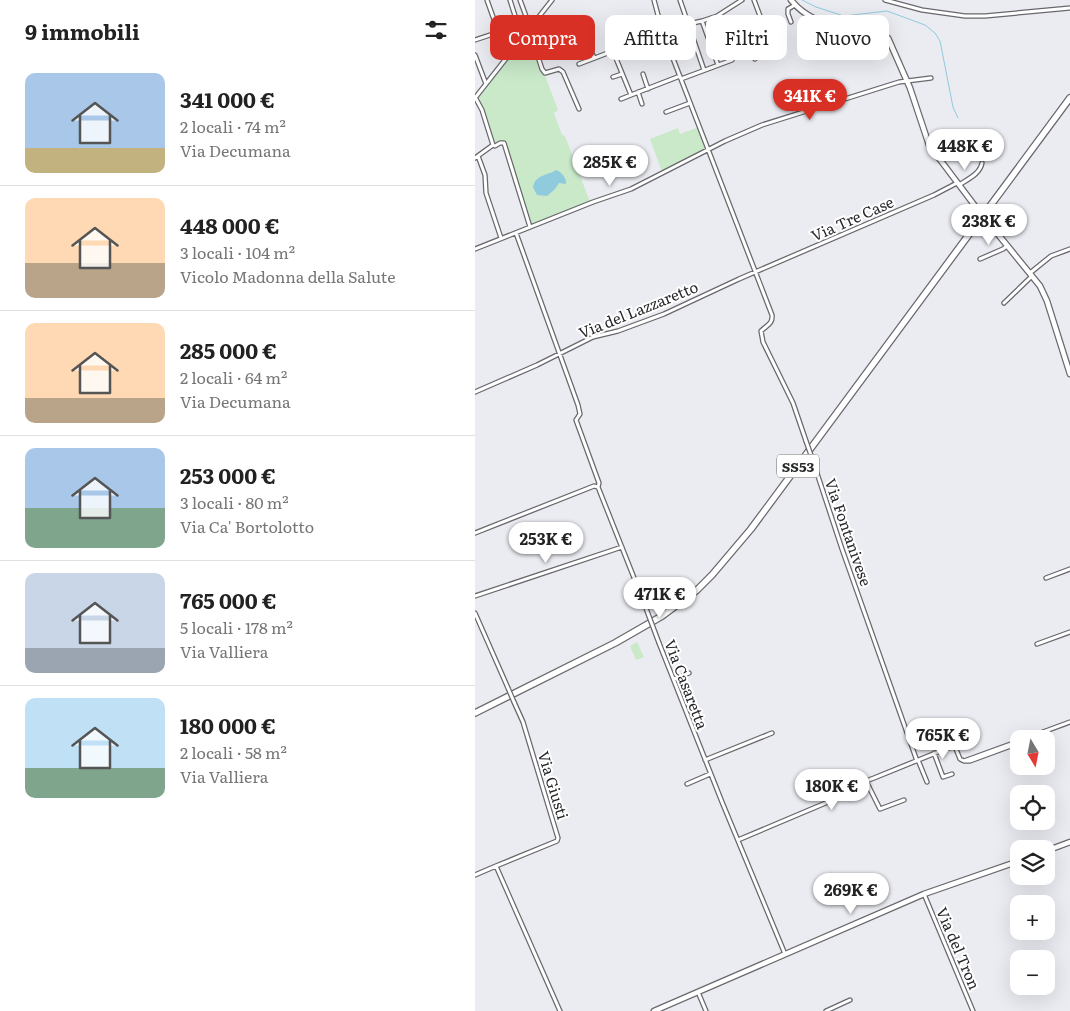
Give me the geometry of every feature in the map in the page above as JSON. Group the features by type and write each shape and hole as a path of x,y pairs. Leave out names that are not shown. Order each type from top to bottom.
{"highway":[{"name":"SS53","path":"475,713 634,633 681,602 712,575 751,529 1070,98"}],"main road":[{"path":"791,0 814,18 847,29 883,34 890,41 907,81 929,145 978,210 1040,286 1047,301 1070,374"},
{"path":"1055,848 1070,842"},
{"path":"654,1011 924,894 1010,864"}],"street":[{"path":"487,0 493,15"},
{"path":"509,0 514,15"},
{"path":"520,0 525,15"},
{"path":"540,15 552,0"},
{"name":"Via Fontanivese","path":"654,0 658,15"},
{"path":"679,0 684,15"},
{"path":"719,15 742,0"},
{"path":"755,0 760,15"},
{"path":"885,0 925,11 965,16 985,16 1070,8"},
{"path":"791,22 788,9 795,5"},
{"path":"696,23 706,20"},
{"path":"702,21 718,65"},
{"path":"475,40 490,35"},
{"path":"696,48 704,70"},
{"path":"475,55 486,84"},
{"path":"493,145 482,110 475,98 504,60"},
{"path":"539,60 545,74 559,69 563,72 579,110"},
{"path":"579,64 589,60"},
{"path":"617,60 631,95"},
{"name":"Via Fontanivese","path":"674,60 756,272 772,320 761,331 763,342 793,403 842,549 917,761 927,782"},
{"path":"621,99 733,60"},
{"path":"613,77 622,74"},
{"path":"643,74 647,89"},
{"path":"475,249 593,202 631,189 725,141 762,125 907,81 931,78"},
{"path":"638,92 642,104"},
{"path":"666,112 690,104"},
{"path":"501,238 486,193 485,175 477,157 493,145 504,143 530,228"},
{"name":"Via Tre Case","path":"756,272 958,184 978,172 982,163"},
{"name":"Via Casaretta","path":"516,233 578,405 580,414 576,420 599,483 598,487 705,760 785,954"},
{"path":"980,259 1007,246"},
{"path":"1005,303 1031,274 1051,256 1070,249"},
{"name":"Via del Lazzaretto","path":"475,392 561,354 593,337 618,331 663,314 756,272"},
{"path":"475,533 594,486 598,487"},
{"path":"475,596 622,547"},
{"path":"1046,578 1070,569"},
{"name":"Via Giusti","path":"475,613 523,722 558,838 557,841 496,866"},
{"path":"1037,644 1070,632"},
{"path":"674,679 689,673"},
{"path":"1050,730 1070,723"},
{"path":"1052,730 1070,723"},
{"path":"705,760 773,733"},
{"path":"738,840 854,791 866,781 934,753 953,747 960,760 964,761 1010,745"},
{"path":"934,753 943,777 952,774"},
{"path":"687,784 711,774"},
{"path":"866,781 880,809 904,800"},
{"path":"475,875 496,866 561,1011"},
{"name":"Via del Tron","path":"924,894 973,1011"},
{"path":"698,992 706,1011"},
{"path":"826,1011 850,1000"}],"green space":[{"path":"508,60 539,60 558,110 554,113 562,135 565,136 590,202 531,225 506,145 503,140 494,143 479,98"},
{"path":"699,127 707,148 706,150 662,172 650,139 678,128 680,134"},
{"path":"637,642 644,657 636,660 630,646"}],"water":[{"path":"556,170 564,176 566,184 559,183 547,196 537,195 533,187 534,183 542,176"}],"waterway":[{"path":"802,0 816,7 844,16 887,11 925,25 935,33 940,41 953,107 958,118"}]}
